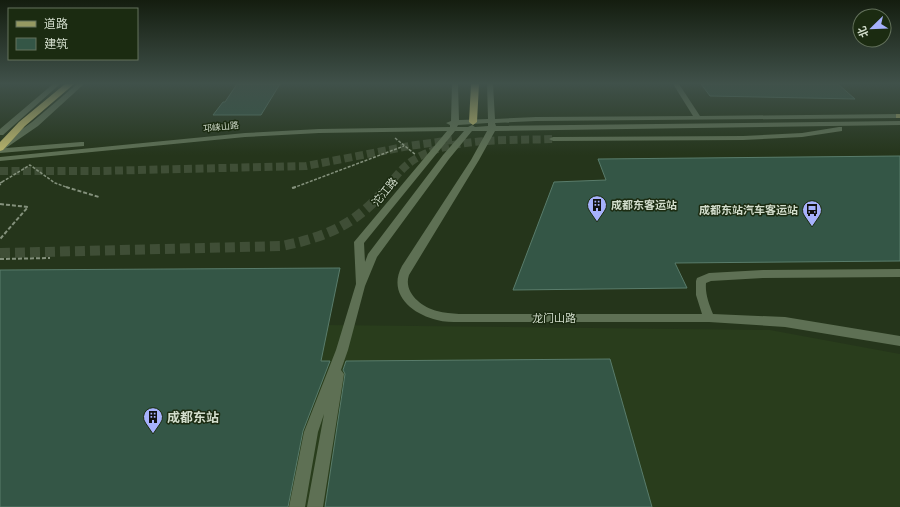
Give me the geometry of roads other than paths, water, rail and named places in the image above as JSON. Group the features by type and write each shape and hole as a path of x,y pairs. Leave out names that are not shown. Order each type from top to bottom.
{"highway":[{"path":"0,149 22,124 42,108"},
{"path":"472,126 473,108"}],"street":[{"path":"0,133 29,108"},
{"path":"0,149 35,124 54,108"},
{"path":"454,108 454,126"},
{"path":"491,108 492,126"},
{"path":"691,108 697,117"},
{"name":"邛崃山路","path":"492,126 536,119 697,117 899,120"},
{"name":"邛崃山路","path":"0,149 305,126 579,127 870,124 899,120"},
{"path":"554,137 743,138 802,135 870,124"},
{"name":"邛崃山路","path":"0,158 245,135 454,126"},
{"name":"沱江路","path":"360,286 359,242 454,126"},
{"path":"296,507 311,432 342,350 360,286 372,256 446,157 472,126"},
{"name":"龙门山路","path":"492,126 475,160 406,269 402,281 405,291 421,311 438,317 459,318 709,318 785,322 900,341"},
{"path":"709,318 703,302 700,288 701,281 717,276 900,272"},
{"path":"315,507 342,350"}],"tunnel":[{"path":"387,188 398,173 412,161 427,153 444,147 480,141 553,139"},
{"path":"0,171 99,171 306,166 409,146 452,140"},
{"path":"0,253 282,246 313,238 340,227 365,210 387,187"}],"place":[{"name":"成都东客运站","path":"597,222"},
{"name":"成都东站汽车客运站","path":"812,227"},
{"name":"成都东站","path":"153,434"}]}
